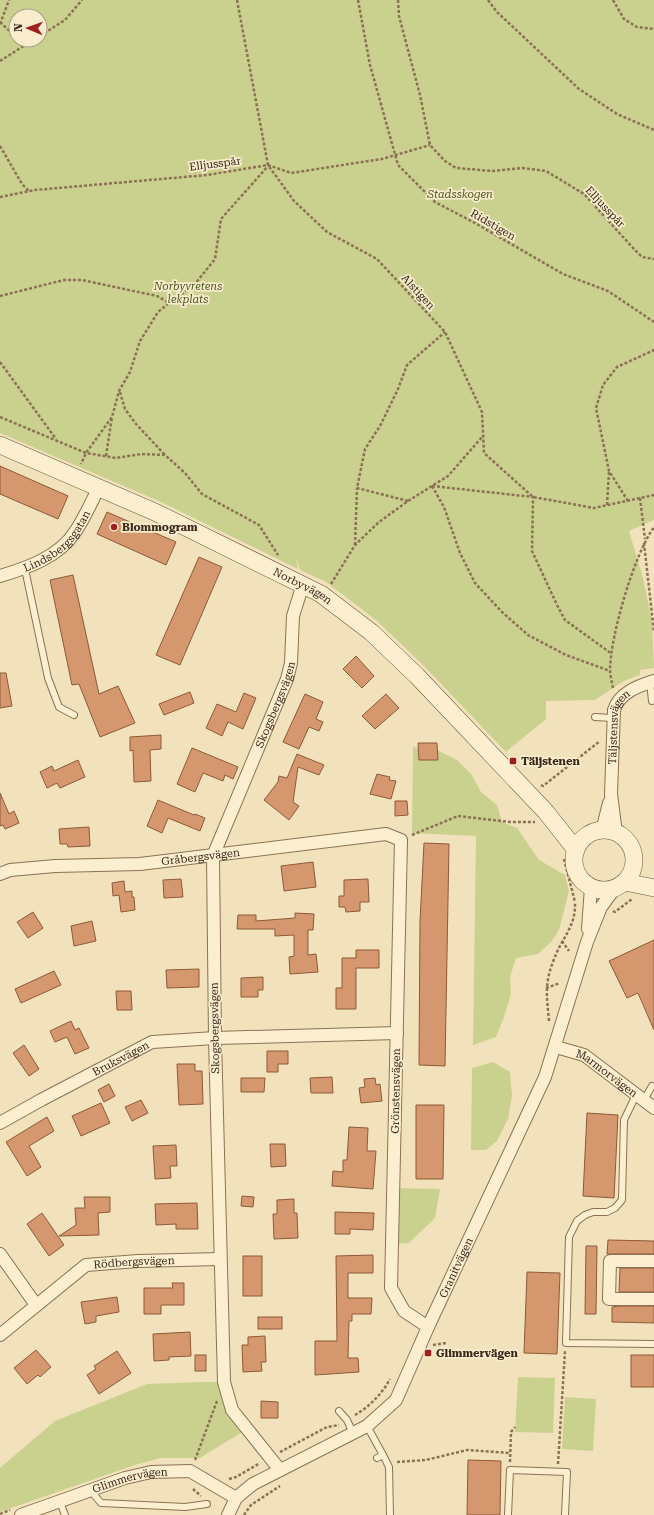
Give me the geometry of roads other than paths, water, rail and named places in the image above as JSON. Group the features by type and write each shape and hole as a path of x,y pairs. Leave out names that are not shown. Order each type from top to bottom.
{"street":[{"name":"Norbyvägen","path":"0,445 98,489 157,513 303,584 320,594 371,632 417,676 538,819 569,852"},
{"name":"Lindsbergsgatan","path":"0,576 25,569 58,550 75,533 98,489"},
{"name":"Skogsbergsvägen","path":"280,1470 232,1410 224,1382 215,1038 213,856 287,679 291,663 293,616 303,584"},
{"name":"Täljstensvägen","path":"601,833 611,794 612,718 616,701 630,690 652,682"},
{"name":"Norbyvägen","path":"538,819 570,828 601,833"},
{"path":"620,885 631,874 633,865 633,853 628,843 601,833 580,842 569,852 582,882 591,888 602,890 620,885 654,888"},
{"name":"Gråbergsvägen","path":"0,874 10,870 55,866 140,864 386,834 401,840"},
{"name":"Grönstensvägen","path":"401,840 392,1288 404,1311 428,1327"},
{"path":"633,865 654,882"},
{"name":"Granitvägen","path":"596,906 620,885"},
{"name":"Granitvägen","path":"228,1515 236,1498 253,1484 367,1426 396,1400 428,1327 542,1084 556,1047 596,906 591,888"},
{"name":"Bruksvägen","path":"0,1123 152,1042 215,1038 397,1033"},
{"name":"Marmorvägen","path":"556,1047 584,1055 654,1108"},
{"path":"0,1254 36,1305"},
{"name":"Rödbergsvägen","path":"0,1335 86,1265 138,1261 220,1259"},
{"path":"654,1261 610,1261 609,1299 654,1299"},
{"name":"Glimmervägen","path":"21,1515 125,1478 151,1472 190,1471 236,1498"}],"lane":[{"path":"25,569 48,678 59,706 74,715"},
{"path":"652,682 652,701"},
{"path":"596,718 612,718"},
{"path":"652,1086 640,1097 624,1120 622,1200 615,1208 607,1212 593,1212 585,1215 577,1221 568,1237 566,1343 654,1344"},
{"path":"340,1411 354,1433"},
{"path":"367,1426 387,1461 390,1515"},
{"path":"377,1458 383,1454"},
{"path":"508,1515 510,1470 567,1472 565,1515"},
{"path":"91,1491 101,1503 184,1507 207,1504"},
{"path":"60,1502 65,1515"}],"place":[{"name":"Blommogram","path":"114,527"},
{"name":"Täljstenen","path":"513,761"},
{"name":"Glimmervägen","path":"428,1353"}],"park label":[{"name":"Stadsskogen","path":"460,194"},
{"name":"Norbyvretens lekplats","path":"188,292"}]}
